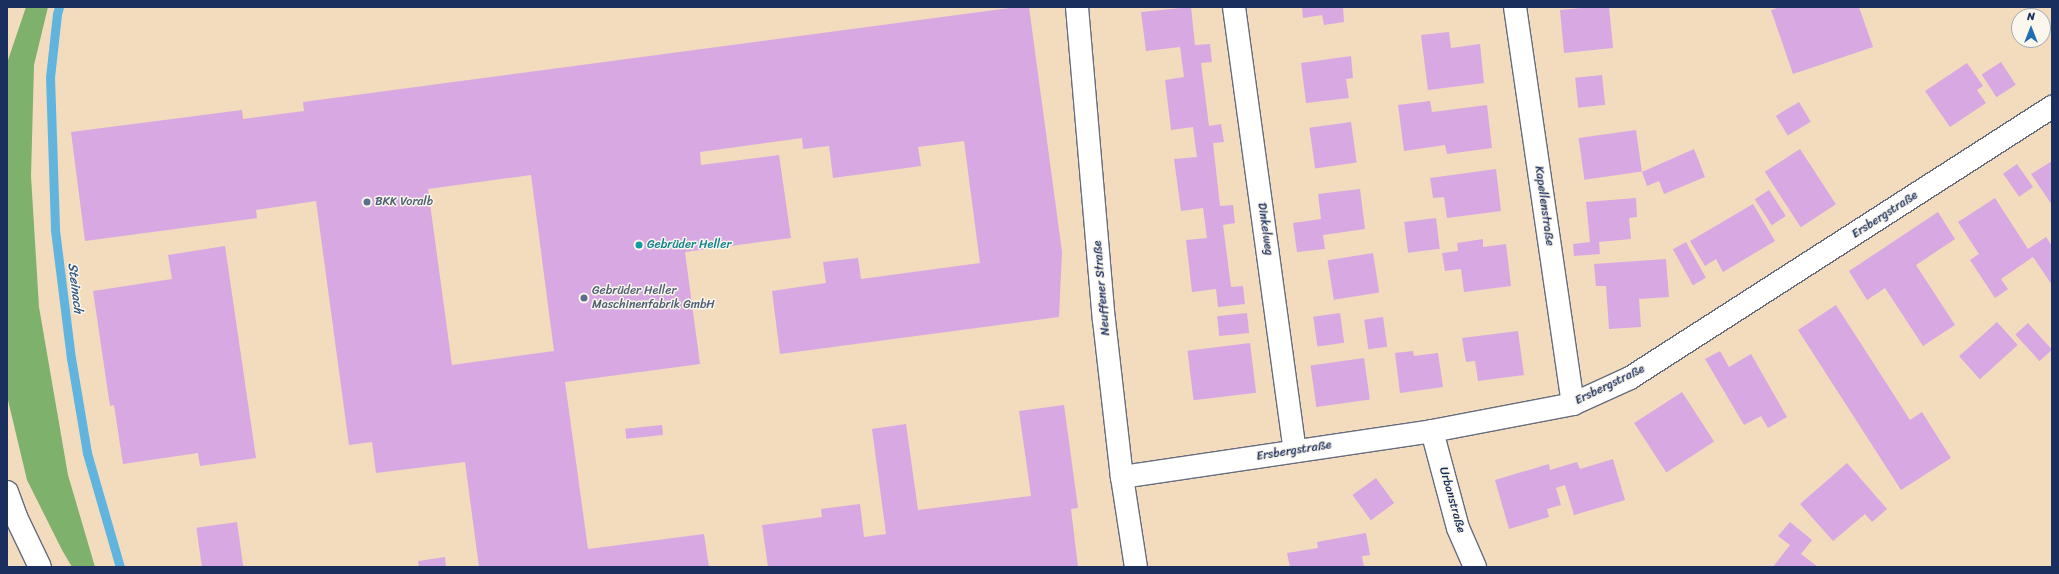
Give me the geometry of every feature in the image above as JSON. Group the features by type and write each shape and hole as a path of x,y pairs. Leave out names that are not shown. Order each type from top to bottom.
{"street":[{"name":"Neuffener Straße","path":"1077,7 1104,320 1122,477 1136,567"},
{"name":"Dinkelweg","path":"1234,7 1295,450"},
{"name":"Kapellenstraße","path":"1515,7 1573,404"},
{"name":"Ersbergstraße","path":"1122,477 1432,430 1573,404 1630,378 2052,107"},
{"name":"Urbanstraße","path":"1432,430 1458,528 1475,567"},
{"path":"7,492 16,517 40,567"}],"green space":[{"path":"26,7 48,7 34,65 31,176 39,307 68,475 95,567 72,567 62,550 27,480 7,396 7,63"}],"building":[{"name":"Gebrüder Heller","path":"1017,7 1029,7 1062,252 1059,317 780,354 772,291 826,283 823,262 858,258 861,279 980,263 964,141 918,147 921,166 833,178 829,146 803,149 802,138 700,152 701,165 779,155 791,238 685,252 700,364 565,382 588,549 704,534 709,567 479,567 465,462 376,473 372,442 349,445 316,201 256,210 257,218 85,241 71,132 242,110 243,119 304,111 303,102","holes":["531,175 554,351 452,365 428,189"]},
{"path":"1191,7 1195,45 1210,44 1212,62 1201,63 1209,126 1221,124 1224,142 1213,143 1220,206 1233,205 1235,223 1223,225 1231,287 1243,286 1245,304 1218,307 1216,289 1192,292 1186,240 1207,238 1203,208 1181,211 1174,159 1197,157 1193,127 1171,130 1165,80 1184,77 1180,47 1146,51 1141,12"},
{"path":"1302,7 1343,7 1344,22 1324,25 1322,15 1303,18"},
{"path":"1609,7 1613,48 1564,53 1560,10"},
{"path":"1780,7 1859,7 1873,47 1793,74 1771,10"},
{"path":"1449,32 1451,48 1480,44 1484,83 1428,90 1421,35"},
{"path":"1351,56 1353,78 1346,79 1349,98 1306,103 1301,63"},
{"path":"2001,62 2016,85 1996,97 1982,75"},
{"path":"1967,63 1983,86 1977,90 1986,103 1950,127 1925,91"},
{"path":"1602,75 1605,105 1578,108 1575,78"},
{"path":"1430,101 1432,112 1487,105 1492,148 1447,154 1445,145 1404,151 1398,105"},
{"path":"1799,102 1811,122 1788,136 1776,116"},
{"path":"1351,122 1357,163 1315,168 1309,128"},
{"path":"1636,130 1642,172 1584,180 1579,138"},
{"path":"1694,149 1705,177 1664,194 1659,181 1647,186 1642,172"},
{"path":"1800,149 1836,204 1801,227 1765,172"},
{"path":"2052,161 2052,205 2031,174"},
{"path":"2017,164 2033,187 2019,197 2003,174"},
{"path":"1496,169 1501,211 1447,218 1444,197 1433,198 1430,178"},
{"path":"1360,189 1365,229 1323,235 1325,249 1297,252 1293,223 1321,219 1318,194"},
{"path":"1769,190 1786,216 1772,225 1755,199"},
{"path":"1636,198 1637,217 1629,218 1631,239 1599,242 1600,254 1574,256 1573,244 1590,242 1586,202"},
{"path":"1995,198 2028,249 2046,237 2052,246 2052,285 2033,257 2001,279 2008,289 1995,298 1970,260 1979,254 1958,222"},
{"path":"1753,204 1775,241 1723,272 1716,259 1705,266 1690,241"},
{"path":"1938,212 1955,239 1916,265 1955,325 1923,346 1885,288 1867,300 1849,271"},
{"path":"1436,218 1440,249 1408,253 1404,222"},
{"path":"1483,239 1483,247 1506,244 1511,286 1464,292 1461,269 1445,271 1442,253 1458,251 1457,243"},
{"path":"1686,242 1706,278 1693,285 1673,249"},
{"path":"225,246 256,458 200,466 198,453 123,464 114,405 110,406 93,291 172,279 168,255"},
{"path":"1373,253 1379,293 1334,300 1328,260"},
{"path":"1666,259 1669,297 1639,299 1641,327 1609,329 1606,286 1596,286 1594,264"},
{"path":"1836,305 1910,420 1922,412 1951,458 1901,490 1798,330"},
{"path":"1247,313 1249,333 1219,336 1217,316"},
{"path":"1340,313 1344,343 1317,346 1313,317"},
{"path":"1383,317 1387,347 1368,349 1364,320"},
{"path":"1997,322 2018,345 1980,379 1959,356"},
{"path":"2028,323 2052,350 2039,361 2015,334"},
{"path":"1518,331 1524,375 1478,381 1475,361 1466,362 1462,338"},
{"path":"1250,343 1256,393 1194,400 1187,351"},
{"path":"1413,351 1414,356 1438,353 1443,387 1400,393 1395,353"},
{"path":"1720,351 1729,367 1751,354 1787,417 1768,428 1761,416 1744,425 1705,359"},
{"path":"1364,358 1370,400 1316,407 1311,366"},
{"path":"1682,392 1714,441 1666,473 1634,423"},
{"path":"1064,405 1078,508 1071,509 1078,567 768,567 762,525 822,517 821,509 860,504 864,537 886,534 872,429 906,424 918,510 1031,496 1019,411"},
{"path":"662,425 663,435 626,439 625,429"},
{"path":"1613,459 1625,500 1574,515 1565,485 1556,488 1561,505 1547,509 1549,517 1509,529 1495,480 1549,464 1550,470 1577,462 1580,469"},
{"path":"1847,463 1887,509 1872,522 1865,514 1833,541 1800,504"},
{"path":"1376,478 1394,503 1371,520 1353,495"},
{"path":"237,522 243,567 202,567 196,528"},
{"path":"1790,522 1812,540 1801,554 1818,567 1773,567 1790,545 1778,536"},
{"path":"1366,533 1370,555 1362,556 1364,567 1290,567 1287,553 1318,548 1317,542"},
{"path":"445,557 446,567 419,567 418,561"}],"waterway":[{"name":"Steinach","path":"59,7 50,77 55,230 71,358 87,453 120,567"}],"place":[{"name":"BKK Voralb","path":"367,202"},
{"name":"Gebrüder Heller","path":"639,245"},
{"name":"Gebrüder Heller Maschinenfabrik GmbH","path":"584,298"}]}
